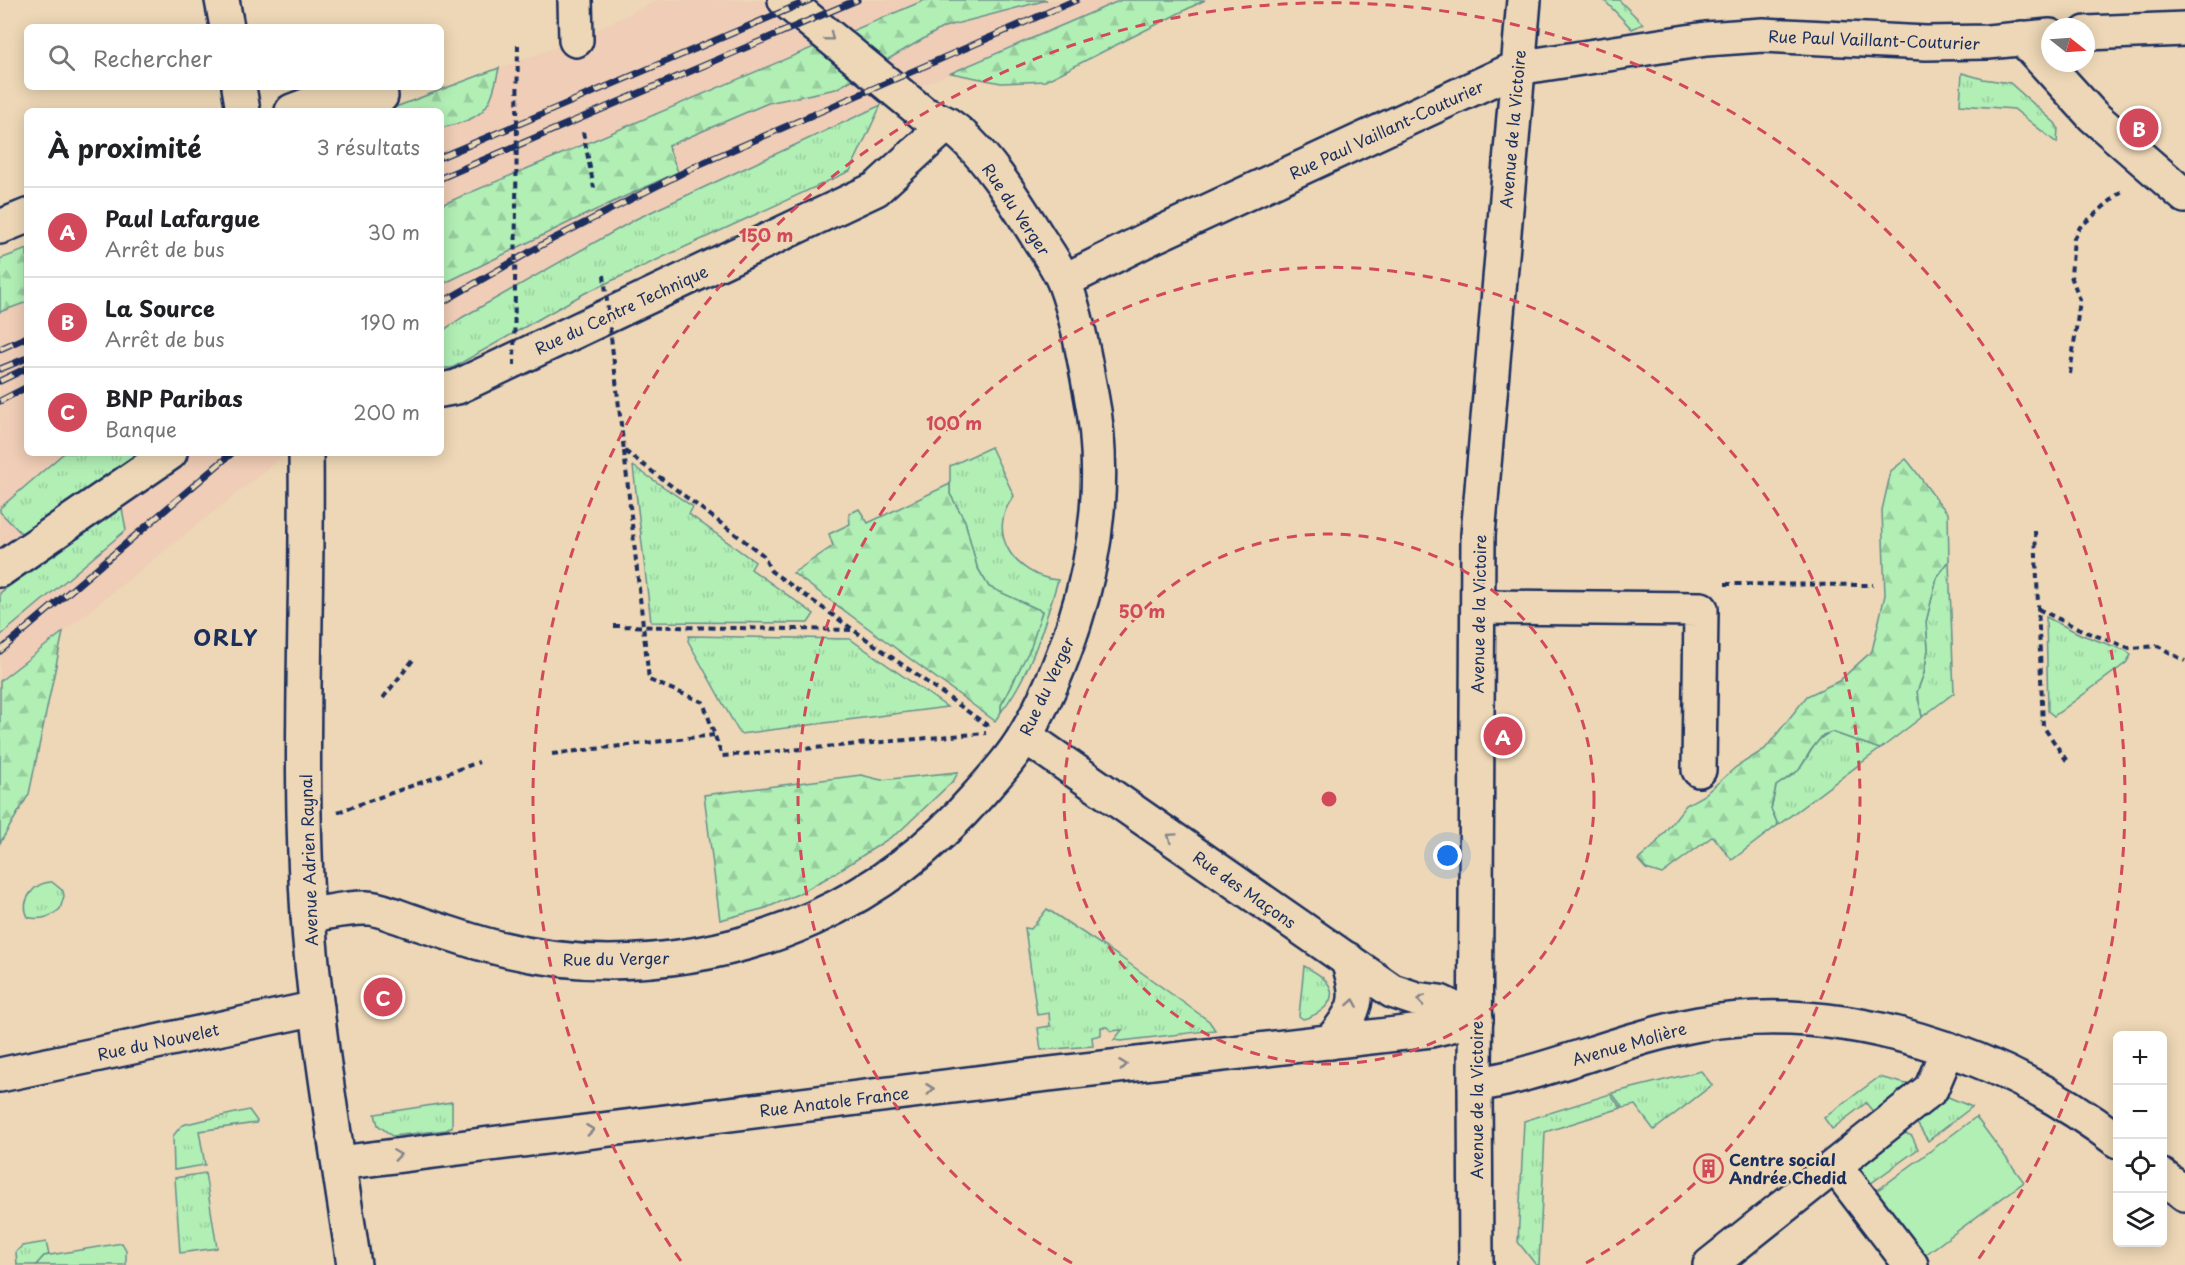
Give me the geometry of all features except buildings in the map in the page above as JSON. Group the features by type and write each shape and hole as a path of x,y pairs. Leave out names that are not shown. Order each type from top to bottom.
{"street":[{"path":"222,0 226,24"},
{"path":"575,0 576,40"},
{"name":"Rue du Verger","path":"308,915 370,908 468,940 518,953 588,962 671,959 734,946 765,937 825,913 901,868 926,849 962,813 998,772 1025,736 1058,668 1079,609 1093,550 1097,514 1099,485 1094,406 1064,281 1023,212 973,147 947,124 924,114 785,0"},
{"name":"Avenue de la Victoire","path":"1476,1265 1478,535 1524,0"},
{"path":"2095,33 2185,29"},
{"name":"Rue Paul Vaillant-Couturier","path":"1064,281 1150,238 1517,68 1706,39 1763,35 1926,43 1988,42 2036,37"},
{"path":"2036,37 2093,116 2185,196"},
{"path":"240,90 242,108"},
{"path":"304,108 369,92"},
{"path":"348,108 369,92"},
{"name":"Rue du Centre Technique","path":"444,389 458,387 876,189 947,124"},
{"path":"0,227 24,217"},
{"path":"0,570 166,456"},
{"name":"Avenue Adrien Raynal","path":"306,456 304,820 308,915 317,1008 354,1265"},
{"path":"1478,608 1701,609 1699,770"},
{"name":"Rue des Maçons","path":"1025,736 1392,991 1416,999 1440,1002 1476,1019"},
{"path":"1330,1041 1350,1018 1354,1009 1355,987 1347,959"},
{"name":"Rue du Nouvelet","path":"0,1075 317,1008"},
{"name":"Rue Anatole France","path":"339,1163 510,1140 1440,1028 1476,1019"},
{"name":"Avenue Molière","path":"1475,1085 1523,1074 1647,1035 1701,1024 1755,1019 1802,1020 1857,1026 1920,1040 1973,1057 2031,1085 2115,1139"},
{"path":"1710,1265 1836,1167 1931,1089 1948,1049"},
{"path":"1836,1167 1911,1265"},
{"path":"2167,1179 2185,1194"}],"path":[{"path":"514,366 518,44"},
{"path":"583,132 594,188"},
{"path":"2070,374 2080,300 2072,276 2074,238 2080,227 2122,190"},
{"path":"604,275 649,680 703,702 722,756 997,733 771,571 763,555 624,451"},
{"path":"2035,531 2043,726 2069,764"},
{"path":"1701,609 1714,584 1873,585"},
{"path":"2038,609 2086,632 2130,648 2158,646 2185,661"},
{"path":"614,626 855,630"},
{"path":"382,698 413,660"},
{"path":"552,754 714,735"},
{"path":"304,820 330,818 340,810 478,762"}],"shaded area":[{"path":"658,0 1205,0 1045,81 1001,83 951,73 881,104 850,171 585,293 444,371 444,108 393,108 576,40"},
{"path":"24,250 24,456 283,456 55,638 29,794 0,843 0,259"}],"green space":[{"path":"925,0 1047,0 944,27 836,89 768,103 668,146 678,172 444,284 444,204"},
{"path":"1121,0 1205,0 1045,81 1001,83 951,73"},
{"path":"1604,0 1619,0 1643,24 1632,29"},
{"path":"499,68 488,103 476,116 467,120 444,127 444,108 393,108"},
{"path":"1962,73 2010,83 2055,123 2058,128 2057,143 2014,109 1960,105"},
{"path":"881,105 850,171 585,293 452,368 444,368 444,330 636,219"},
{"path":"24,250 24,303 0,312 0,259"},
{"path":"991,447 1014,496 1006,510 1002,525 1009,551 1029,571 1058,580 1029,666 1001,712 1001,705 1012,686 1042,612 989,587 977,567 965,521 950,494 950,466"},
{"path":"61,456 135,456 23,535 0,512 0,508"},
{"path":"1906,459 1948,513 1949,561 1937,577 1926,622 1928,649 1924,673 1917,692 1922,717 1880,749 1832,732 1823,735 1799,770 1776,786 1771,809 1778,825 1732,860 1713,836 1662,874 1646,869 1638,860 1653,847 1686,805 1704,795 1736,767 1765,749 1807,696 1839,681 1872,651 1885,595 1882,510 1891,471"},
{"path":"633,466 693,507 689,514 755,562 751,569 814,614 808,623 651,622"},
{"path":"950,484 950,494 965,521 977,567 989,587 1042,611 1031,647 995,721 793,573 833,546 829,534 850,524 849,514 859,509 868,523"},
{"path":"121,503 126,530 0,636 0,593"},
{"path":"1949,561 1954,693 1922,717 1917,692 1924,673 1928,649 1926,622 1937,577"},
{"path":"2046,617 2082,635 2127,651 2131,655 2126,663 2054,716 2048,711"},
{"path":"63,632 29,794 0,843 0,681"},
{"path":"689,636 850,639 947,707 740,734 688,641"},
{"path":"1832,732 1880,749 1778,825 1771,809 1776,786 1798,771 1817,742"},
{"path":"958,772 954,780 899,832 834,874 766,908 720,920 704,795 861,775 881,780"},
{"path":"52,882 63,891 64,896 60,909 45,918 28,917 27,898 35,888"},
{"path":"1047,909 1120,957 1209,1021 1215,1030 1121,1041 1114,1040 1122,1030 1111,1031 1108,1027 1101,1027 1101,1035 1092,1037 1093,1046 1041,1050 1038,1028 1050,1026 1049,1013 1037,1015 1025,928 1031,929"},
{"path":"1304,966 1325,980 1330,987 1331,999 1324,1008 1303,1019 1299,1016"},
{"path":"1701,1071 1712,1085 1654,1130 1635,1105 1623,1108 1612,1093"},
{"path":"1879,1077 1918,1087 1878,1118 1866,1103 1832,1129 1824,1118"},
{"path":"1610,1094 1621,1108 1545,1132 1539,1265 1536,1265 1518,1242 1524,1121"},
{"path":"1941,1094 1972,1107 1928,1141 1915,1120"},
{"path":"452,1102 452,1127 446,1130 392,1136 378,1125 375,1114"},
{"path":"249,1110 257,1121 256,1123 199,1131 205,1165 174,1170 173,1136 181,1126"},
{"path":"1976,1117 2024,1182 1922,1257 1874,1193"},
{"path":"1905,1133 1912,1136 1918,1149 1863,1189 1858,1169"},
{"path":"205,1173 217,1248 180,1253 175,1178"},
{"path":"46,1242 49,1255 44,1256 36,1265 17,1265 16,1252 22,1246"},
{"path":"122,1243 126,1250 126,1265 36,1265 44,1256"}],"railway":[{"path":"444,156 810,0"},
{"path":"444,177 857,0"},
{"path":"444,301 547,242 700,164 1076,0"},
{"path":"0,349 24,338"},
{"path":"0,369 24,359"},
{"path":"0,381 24,369"},
{"path":"0,401 24,389"},
{"path":"0,651 228,456"}],"place":[{"name":"La Source","path":"2139,128"},
{"name":"Paul Lafargue","path":"1503,736"},
{"name":"BNP Paribas","path":"383,997"},
{"name":"Centre social Andrée Chedid","path":"1708,1168"}],"district":[{"name":"ORLY","path":"226,636"}]}
